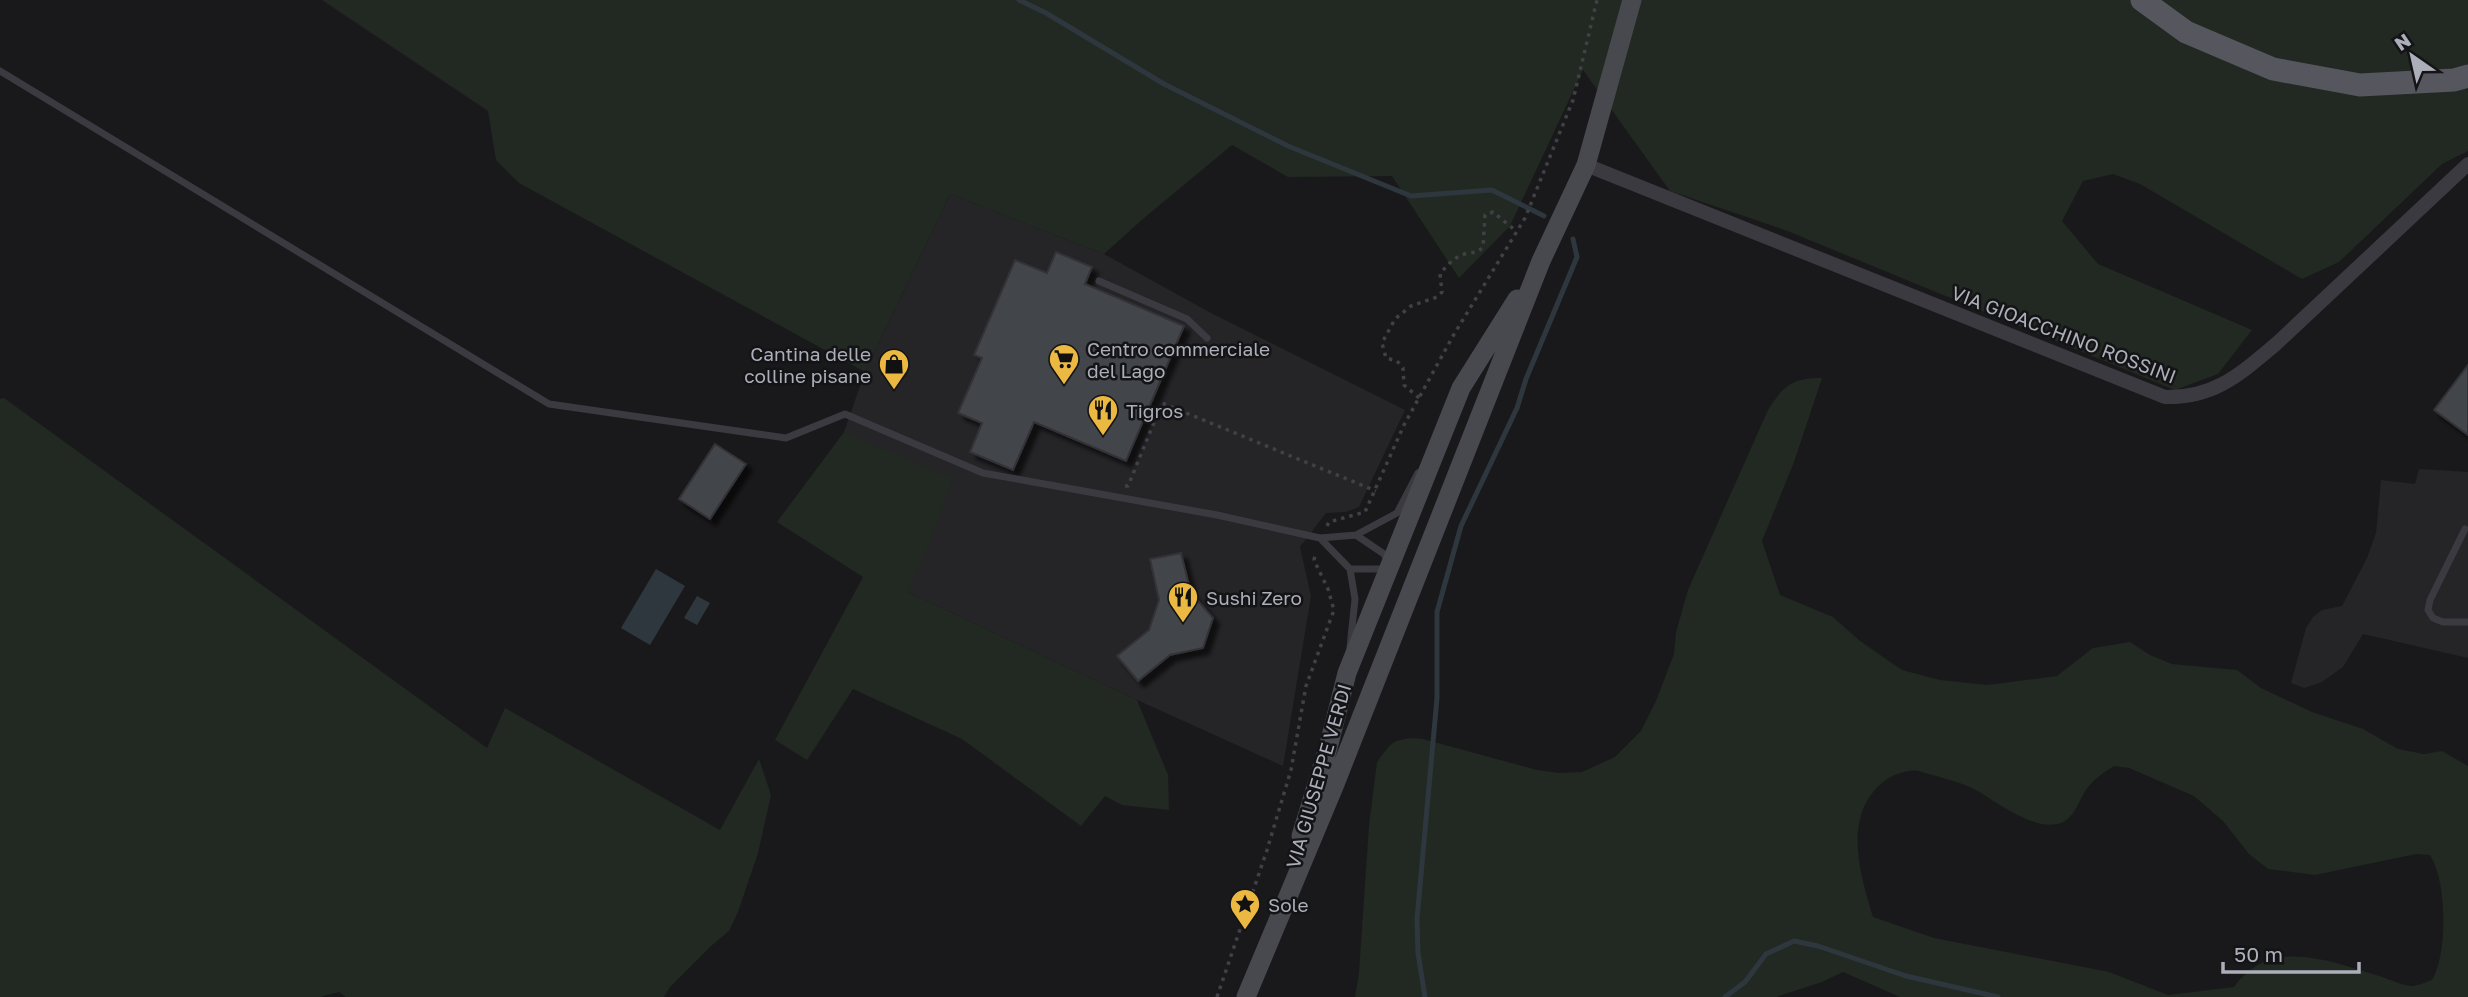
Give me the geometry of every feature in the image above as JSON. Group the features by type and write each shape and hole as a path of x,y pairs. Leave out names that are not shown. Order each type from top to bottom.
{"main road":[{"name":"VIA GIUSEPPE VERDI","path":"1272,935 1541,261 1586,165 1632,0"},
{"path":"2142,0 2186,32 2273,69 2360,85 2454,80 2468,76"},
{"name":"VIA GIUSEPPE VERDI","path":"1272,935 1328,748 1347,673 1461,388 1541,261"},
{"name":"VIA GIUSEPPE VERDI","path":"1390,568 1413,554 1445,477 1466,450"},
{"name":"VIA GIUSEPPE VERDI","path":"1372,688 1399,585 1390,568"},
{"path":"1246,997 1272,935"}],"street":[{"name":"VIA GIOACCHINO ROSSINI","path":"1586,165 2165,397 2187,398 2213,390 2245,370 2468,164"}],"lane":[{"path":"0,71 549,404 786,438 845,414 983,473 1217,515 1320,538 1356,535 1397,513 1461,388"},
{"path":"1099,281 1187,319 1207,338"},
{"path":"2465,529 2430,600 2428,610 2433,618 2443,622 2468,622"},
{"path":"1350,569 1390,568 1384,554 1356,535"},
{"path":"1320,538 1350,569 1355,599 1347,673"}],"path":[{"path":"1217,997 1275,823 1291,770 1306,686 1334,610 1328,589 1314,560 1320,538 1329,522 1365,512 1404,425 1525,218 1573,100 1597,0"},
{"path":"1419,398 1404,385 1404,368 1397,361 1386,358 1382,343 1395,319 1410,306 1437,297 1442,292 1440,274 1450,261 1476,253 1483,247 1485,215 1493,212 1516,231"},
{"path":"1105,496 1108,484 1128,486 1163,403 1376,491"}],"shaded area":[{"path":"322,0 2468,0 2468,151 2442,164 2339,262 2302,279 2140,184 2113,174 2083,181 2062,221 2098,264 2252,330 2218,374 2175,390 1785,230 1670,191 1583,70 1510,226 1459,278 1392,176 1288,177 1232,145 1104,254 950,194 865,372 519,183 496,160 488,111"},
{"path":"950,194 1104,254 1211,313 1405,410 1359,507 1346,512 1326,513 1300,547 1311,596 1283,766 908,592 844,432 865,372"},
{"path":"1822,378 1794,462 1762,541 1780,595 1833,617 1860,641 1902,670 1940,680 1987,685 2057,676 2093,648 2130,642 2150,655 2172,664 2237,670 2261,688 2312,712 2363,729 2398,749 2424,754 2442,751 2468,766 2468,997 1900,997 1843,972 1776,997 1355,997 1377,762 1389,746 1396,741 1410,738 1423,739 1537,770 1559,773 1582,772 1615,757 1641,731 1656,701 1674,654 1676,632 1688,590 1768,410 1779,394 1790,385 1803,379","holes":["2115,766 2129,768 2194,796 2223,821 2249,854 2268,869 2315,875 2416,854 2430,855 2440,882 2443,917 2441,953 2432,980 2411,986 2321,959 2283,957 2265,962 2249,971 2234,987 2168,995 2109,972 1934,938 1873,917 1863,883 1858,828 1862,811 1870,796 1887,779 1905,772 1919,771 1976,790 2031,821 2055,824 2069,818 2086,790 2103,773"]},
{"path":"4,398 487,748 505,708 720,830 759,759 771,795 758,853 729,931 670,987 664,997 346,997 339,992 320,997 0,997 0,399"},
{"path":"844,432 953,479 908,592 1137,700 1168,775 1169,810 1122,805 1105,796 1081,826 962,739 853,689 807,760 775,740 863,577 777,522"},
{"path":"2419,469 2468,472 2468,658 2363,634 2343,667 2322,682 2304,688 2291,683 2306,628 2322,610 2342,606 2367,558 2376,533 2381,480 2415,484"},
{"path":"656,569 685,586 650,645 621,628"},
{"path":"697,596 710,603 697,625 684,618"}],"building":[{"name":"Centro commerciale del Lago","path":"1056,252 1092,267 1085,284 1184,326 1126,461 1034,422 1013,470 970,452 982,423 958,413 982,358 974,355 1015,260 1047,273"},
{"path":"2468,365 2468,435 2434,410"},
{"path":"715,444 746,464 710,519 679,499"},
{"path":"1181,553 1191,593 1213,618 1203,648 1170,655 1138,681 1117,656 1149,630 1159,600 1150,559"}],"waterway":[{"path":"1019,0 1046,13 1164,84 1288,146 1411,196 1492,190 1544,216"},
{"path":"1425,997 1418,953 1417,919 1437,698 1437,612 1461,526 1517,408 1526,379 1577,257 1573,239"},
{"path":"1725,997 1745,982 1766,954 1794,941 1818,946 1906,976 1998,997"}],"place":[{"name":"Centro commerciale del Lago","path":"1064,386"},
{"name":"Cantina delle colline pisane","path":"894,391"},
{"name":"Tigros","path":"1103,437"},
{"name":"Sushi Zero","path":"1183,624"},
{"name":"Sole","path":"1245,931"}]}
